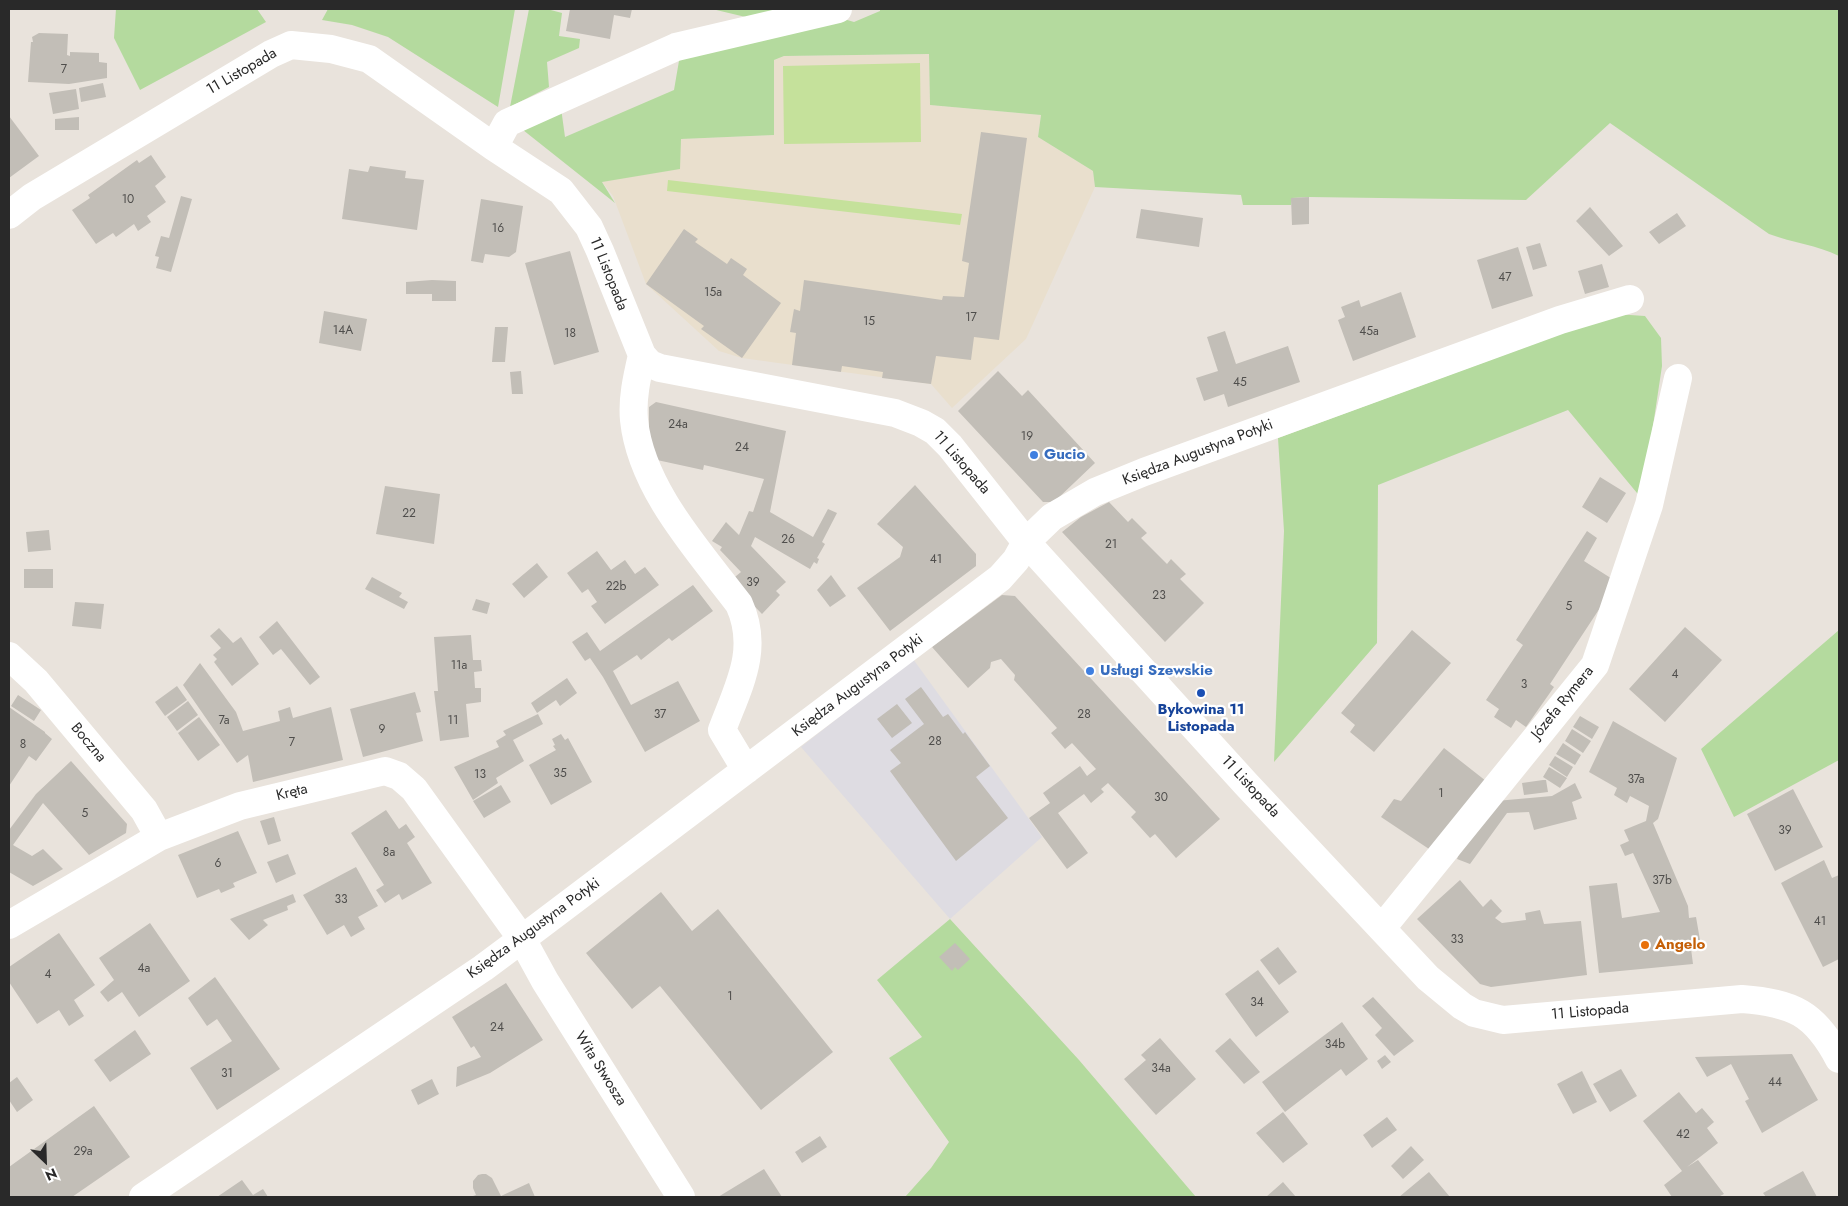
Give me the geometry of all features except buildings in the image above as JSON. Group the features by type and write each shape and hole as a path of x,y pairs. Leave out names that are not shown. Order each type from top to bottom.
{"street":[{"path":"494,146 507,123 676,48 838,9"},
{"name":"11 Listopada","path":"9,216 32,197 271,54 292,45 331,49 369,59 561,190 589,228 642,356 650,364 660,368 895,414 935,430 950,446 1026,542 1246,784 1428,978 1462,1006 1474,1013 1503,1020 1742,999 1764,1001 1783,1004 1801,1013 1819,1028 1832,1044 1839,1058"},
{"name":"Księdza Augustyna Potyki","path":"143,1197 483,968 522,939 1000,578 1016,560 1026,542 1052,517 1095,492 1551,324 1630,298"},
{"path":"642,356 634,398 634,420 638,441 651,477 669,511 740,604 746,620 749,637 748,653 742,676 722,730 746,770"},
{"name":"Józefa Rymera","path":"1382,928 1595,665 1649,505 1678,378"},
{"name":"Boczna","path":"9,656 36,681 144,810 159,837"},
{"name":"Kręta","path":"9,925 159,837 240,806 385,771 399,776 414,789 522,939"},
{"name":"Wita Stwosza","path":"522,939 545,982 681,1197"}],"shaded area":[{"path":"929,54 930,105 1041,115 1038,137 1093,171 1095,187 1026,339 952,408 931,384 742,358 719,351 646,284 613,196 602,182 681,139 774,135 774,60 784,56"},
{"path":"913,659 1042,837 950,919 801,747"}],"green space":[{"path":"116,9 257,9 266,22 140,90 114,38"},
{"path":"328,9 515,9 498,107 388,37 352,25 322,20"},
{"path":"529,9 547,9 562,13 559,36 580,39 579,48 547,62 549,87 510,107"},
{"path":"712,9 804,9 754,19"},
{"path":"880,9 1839,9 1839,256 1822,249 1769,234 1610,123 1526,200 1309,197 1292,198 1291,205 1243,205 1241,195 1095,187 1093,171 1038,137 1041,115 930,105 929,54 784,56 774,60 774,135 681,139 680,169 602,182 615,203 518,126 561,108 565,137 674,90 680,55 834,16 854,22 880,11"},
{"path":"920,63 921,142 784,144 783,66"},
{"path":"668,180 962,214 960,225 667,191"},
{"path":"1615,314 1645,316 1661,338 1662,366 1642,499 1568,410 1378,485 1377,643 1274,762 1284,531 1278,438"},
{"path":"1839,630 1839,760 1734,817 1701,749"},
{"path":"950,919 1079,1060 1196,1197 905,1197 931,1168 949,1142 889,1058 922,1037 877,980"}],"place":[{"name":"Gucio","path":"1034,455"},
{"name":"Usługi Szewskie","path":"1090,671"},
{"name":"Bykowina 11 Listopada","path":"1201,693"},
{"name":"Angelo","path":"1645,945"}]}
